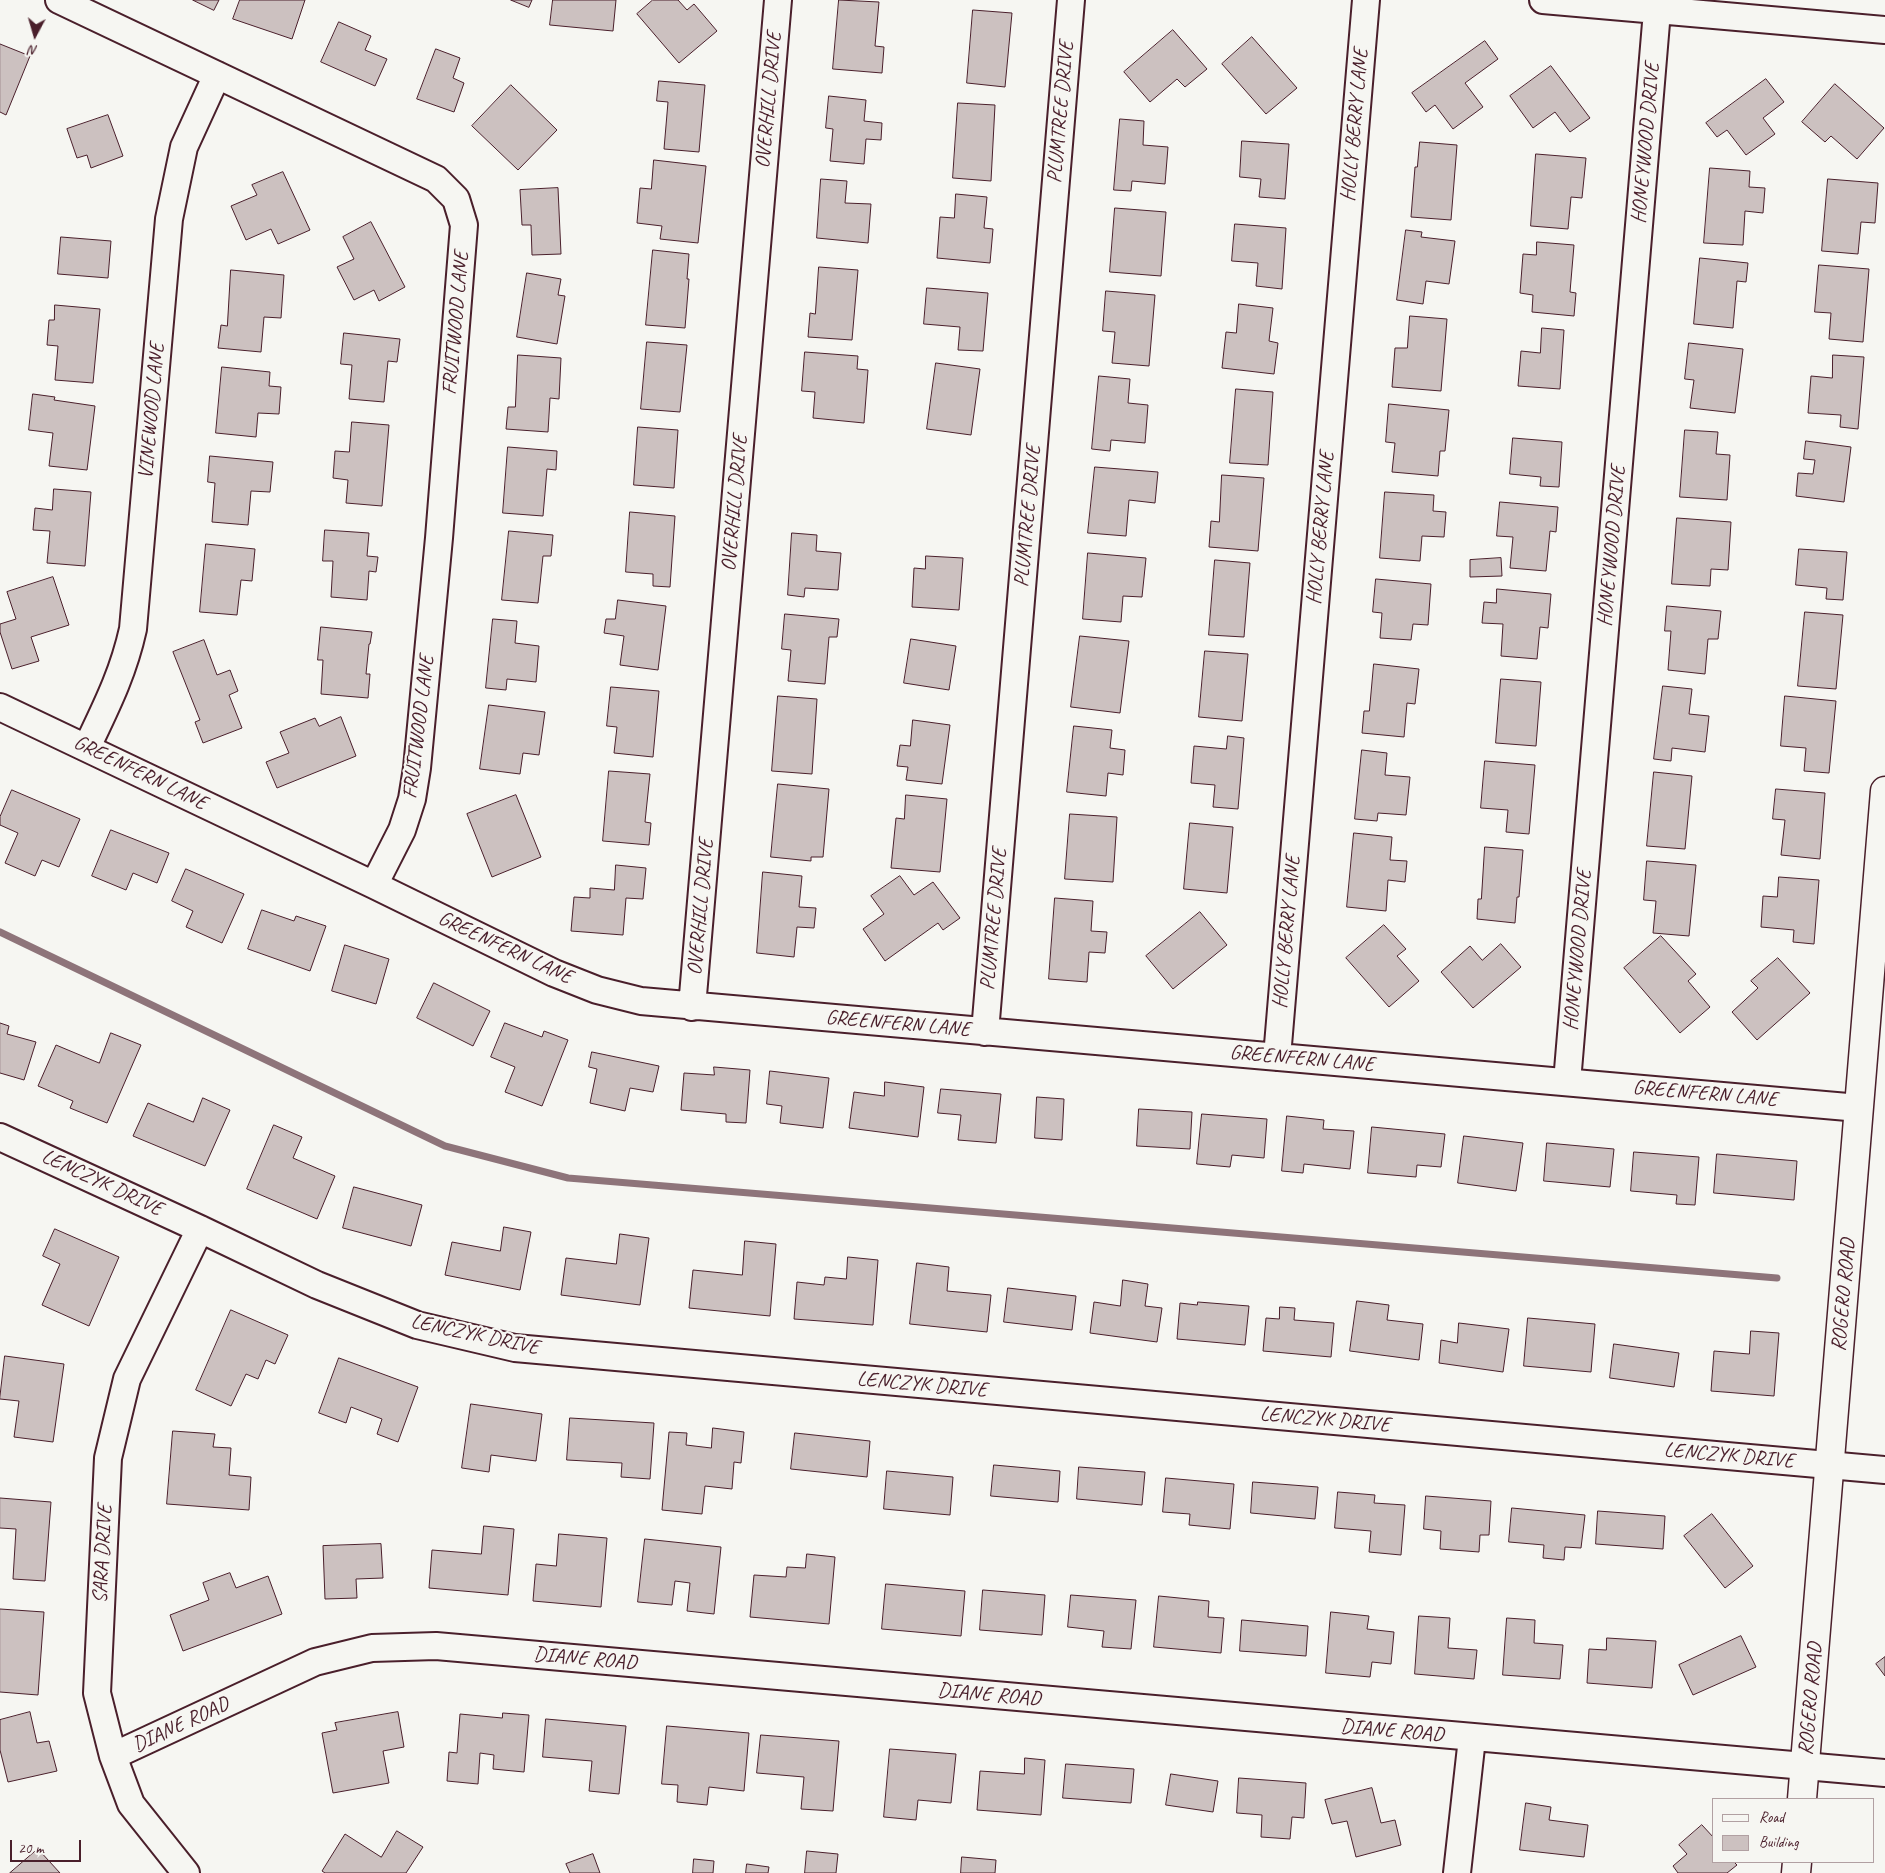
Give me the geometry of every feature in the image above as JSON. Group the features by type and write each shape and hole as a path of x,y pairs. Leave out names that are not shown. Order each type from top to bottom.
{"street":[{"name":"FRUITWOOD LANE","path":"59,0 436,179 456,199 464,225 440,529 417,768 412,799 402,830 374,885"},
{"name":"OVERHILL DRIVE","path":"692,1007 778,0"},
{"name":"PLUMTREE DRIVE","path":"984,1032 1071,0"},
{"name":"HOLLY BERRY LANE","path":"1277,1057 1366,0"},
{"path":"1543,0 1885,30"},
{"name":"HONEYWOOD DRIVE","path":"1567,1082 1657,11"},
{"name":"VINEWOOD LANE","path":"86,747 116,687 127,658 133,630 169,219 184,147 217,75"},
{"name":"GREENFERN LANE","path":"0,707 554,973 597,990 641,1002 1859,1108"},
{"name":"ROGERO ROAD","path":"1802,1798 1885,791"},
{"name":"LENCZYK DRIVE","path":"0,1137 317,1285 417,1326 515,1348 1885,1470"},
{"name":"SARA DRIVE","path":"186,1873 131,1804 114,1756 97,1693 108,1458 127,1379 200,1229"},
{"name":"DIANE ROAD","path":"114,1756 315,1662 372,1648 436,1646 1885,1773"},
{"path":"1457,1873 1472,1738"}],"building":[{"path":"193,0 219,0 214,10"},
{"path":"240,0 305,0 292,39 233,19"},
{"path":"511,0 532,0 529,7"},
{"path":"553,0 616,0 613,31 550,25"},
{"path":"653,0 678,0 687,10 694,4 717,31 679,63 637,14"},
{"path":"839,0 879,2 875,46 884,47 882,73 833,69"},
{"path":"973,10 1012,13 1005,87 967,83"},
{"path":"339,22 371,36 365,50 387,59 375,86 321,62"},
{"path":"1173,30 1207,69 1185,87 1177,79 1150,102 1124,72"},
{"path":"1252,37 1297,88 1266,114 1222,64"},
{"path":"1485,41 1498,59 1465,83 1483,107 1453,129 1435,105 1426,112 1412,93"},
{"path":"0,44 30,56 6,115 0,112"},
{"path":"436,49 460,58 453,78 464,83 454,112 417,99"},
{"path":"1551,66 1590,118 1570,132 1555,112 1533,128 1510,96"},
{"path":"1766,79 1784,102 1763,118 1775,134 1746,155 1727,130 1717,137 1706,123"},
{"path":"659,81 705,85 699,152 664,149 668,102 657,101"},
{"path":"1835,84 1884,128 1857,159 1831,136 1825,142 1802,122"},
{"path":"511,85 557,130 518,170 472,126"},
{"path":"829,96 866,100 864,121 882,123 881,140 866,139 864,164 830,161 833,129 826,128"},
{"path":"958,103 995,105 991,181 953,178"},
{"path":"108,115 123,156 91,168 87,155 77,158 67,129"},
{"path":"1120,119 1144,121 1143,145 1168,147 1165,184 1132,181 1131,191 1114,190"},
{"path":"1242,141 1289,144 1285,199 1259,197 1261,179 1240,177"},
{"path":"1420,142 1457,145 1451,220 1411,217 1415,167 1417,167"},
{"path":"1536,154 1586,158 1582,198 1571,197 1568,229 1531,226"},
{"path":"654,160 706,166 698,243 660,239 662,226 637,223 640,188 651,189"},
{"path":"1710,168 1750,171 1749,187 1765,188 1763,213 1745,211 1743,245 1704,243"},
{"path":"283,172 310,230 278,244 271,229 246,240 231,206 257,195 252,185"},
{"path":"821,179 847,181 845,203 871,204 868,243 817,238"},
{"path":"1828,179 1878,183 1875,223 1861,222 1858,254 1822,251"},
{"path":"558,188 561,254 532,255 531,225 522,225 520,190"},
{"path":"956,194 987,197 984,228 993,229 990,263 937,258 940,217 954,218"},
{"path":"1115,208 1166,212 1161,276 1110,272"},
{"path":"371,222 405,287 379,301 374,290 354,300 337,267 354,259 343,237"},
{"path":"1235,224 1286,228 1282,289 1256,286 1258,263 1232,261"},
{"path":"1406,230 1422,232 1421,237 1455,241 1449,284 1426,281 1423,304 1397,300"},
{"path":"61,237 111,241 108,278 58,274"},
{"path":"1537,242 1574,245 1570,292 1576,293 1574,316 1532,312 1533,295 1520,293 1523,254 1536,255"},
{"path":"653,250 689,254 685,328 646,325"},
{"path":"1700,258 1748,263 1746,282 1737,281 1733,328 1694,324"},
{"path":"1819,265 1869,269 1863,342 1829,339 1831,313 1815,312"},
{"path":"819,267 858,270 852,340 808,337 810,313 815,314"},
{"path":"231,270 284,275 281,318 264,317 261,352 218,348 221,325 227,326"},
{"path":"527,273 561,279 558,295 565,296 557,344 517,337"},
{"path":"927,288 988,293 983,351 958,350 960,327 924,324"},
{"path":"1106,291 1155,295 1149,366 1112,363 1115,332 1103,331"},
{"path":"1239,304 1273,308 1269,341 1278,343 1274,374 1222,368 1226,332 1236,333"},
{"path":"55,305 100,309 93,383 55,380 58,346 47,345 49,320 54,320"},
{"path":"1410,316 1447,319 1441,391 1392,387 1395,348 1407,348"},
{"path":"1542,328 1564,330 1560,389 1518,386 1521,351 1540,353"},
{"path":"344,333 400,339 397,362 388,361 384,402 349,399 352,365 341,364"},
{"path":"647,342 687,345 680,412 641,409"},
{"path":"1689,343 1743,349 1735,413 1690,408 1694,380 1685,379"},
{"path":"805,352 858,356 857,369 868,370 864,423 813,418 815,392 802,391"},
{"path":"518,355 561,358 559,399 550,398 548,432 506,429 508,407 515,407"},
{"path":"1833,355 1864,357 1858,429 1840,427 1841,415 1808,413 1811,376 1832,378"},
{"path":"936,363 980,369 971,435 927,429"},
{"path":"222,367 270,372 269,386 281,387 279,414 258,413 256,437 216,433"},
{"path":"1099,376 1130,379 1128,403 1148,405 1145,443 1111,440 1110,451 1092,449"},
{"path":"1236,389 1273,392 1268,465 1230,463"},
{"path":"33,394 55,397 54,400 95,406 87,470 49,466 53,433 29,430"},
{"path":"1389,404 1449,410 1445,451 1440,451 1438,476 1392,472 1395,443 1386,442"},
{"path":"352,422 389,425 382,506 346,503 348,480 333,478 335,451 349,452"},
{"path":"638,427 678,430 674,488 634,485"},
{"path":"1685,430 1718,432 1716,454 1730,455 1727,500 1680,497"},
{"path":"1513,438 1562,442 1559,487 1540,486 1541,477 1510,474"},
{"path":"1806,441 1851,447 1844,502 1796,496 1798,473 1813,474 1815,460 1804,459"},
{"path":"508,447 557,451 556,470 547,469 543,516 503,513"},
{"path":"210,456 273,462 270,492 251,491 248,525 212,522 215,483 208,482"},
{"path":"1095,467 1158,472 1155,503 1129,500 1126,536 1088,533"},
{"path":"1222,475 1264,478 1258,551 1209,547 1211,521 1219,522"},
{"path":"54,489 91,492 85,566 47,563 50,531 33,530 35,508 52,510"},
{"path":"1385,492 1434,495 1433,511 1446,512 1444,537 1422,536 1420,561 1380,558"},
{"path":"1500,502 1558,507 1556,532 1550,531 1546,571 1510,568 1513,537 1497,536"},
{"path":"630,512 675,516 670,587 653,586 653,574 626,572"},
{"path":"1677,518 1731,522 1728,570 1711,569 1710,586 1672,584"},
{"path":"325,530 369,533 367,556 378,557 376,572 369,571 367,600 331,597 333,561 323,561"},
{"path":"509,531 553,535 551,556 543,556 538,603 502,600"},
{"path":"792,533 817,535 816,551 841,553 838,590 805,588 804,597 788,595"},
{"path":"206,544 255,549 252,581 241,580 237,615 200,612"},
{"path":"1799,549 1847,552 1843,600 1826,599 1827,588 1796,585"},
{"path":"1088,553 1146,558 1142,597 1123,596 1121,622 1083,619"},
{"path":"926,556 963,558 959,610 912,607 914,568 925,569"},
{"path":"1501,558 1502,576 1470,577 1470,560"},
{"path":"1215,560 1250,563 1244,637 1209,635"},
{"path":"53,577 69,625 31,637 39,661 12,669 0,632 0,624 16,619 7,592"},
{"path":"1376,579 1431,584 1428,625 1413,624 1411,640 1380,638 1382,613 1373,612"},
{"path":"1497,589 1551,594 1548,628 1540,627 1537,659 1501,656 1503,624 1482,623 1484,602 1496,603"},
{"path":"618,600 666,606 658,670 620,665 624,636 604,633 606,619 615,619"},
{"path":"1667,606 1721,611 1718,639 1708,639 1705,674 1668,670 1671,631 1665,631"},
{"path":"1805,612 1843,615 1836,689 1798,686"},
{"path":"785,614 839,619 837,637 829,637 825,684 788,681 791,650 782,649"},
{"path":"493,619 517,621 515,643 539,646 536,682 507,679 506,690 486,688"},
{"path":"321,627 372,632 366,674 370,674 368,698 321,694 323,660 318,660"},
{"path":"1080,636 1129,641 1120,713 1071,707"},
{"path":"911,639 956,646 949,690 904,683"},
{"path":"204,640 217,675 230,670 238,691 229,695 242,728 203,743 195,722 200,720 173,652"},
{"path":"1205,651 1248,654 1242,721 1199,717"},
{"path":"1374,664 1419,669 1415,704 1407,703 1404,737 1362,733 1364,711 1369,711"},
{"path":"1501,679 1541,682 1536,746 1496,743"},
{"path":"1663,686 1692,689 1689,714 1709,716 1705,752 1672,748 1671,761 1654,759"},
{"path":"611,687 659,691 653,757 614,753 617,727 607,726"},
{"path":"778,696 817,699 812,774 772,771"},
{"path":"1785,696 1836,701 1829,773 1804,771 1806,748 1781,746"},
{"path":"489,705 545,712 539,755 523,753 520,774 480,769"},
{"path":"341,717 356,756 277,788 266,762 289,753 280,732 315,718 319,726"},
{"path":"913,720 950,725 942,784 906,780 908,767 897,766 900,745 910,746"},
{"path":"1074,726 1112,730 1110,748 1125,750 1123,775 1108,773 1106,796 1067,792"},
{"path":"1228,736 1244,738 1238,809 1213,807 1215,785 1191,783 1194,746 1226,749"},
{"path":"1362,750 1387,753 1385,775 1410,777 1406,815 1378,813 1377,821 1355,819"},
{"path":"1485,761 1535,765 1529,834 1506,832 1508,810 1481,808"},
{"path":"609,771 650,774 645,822 651,823 649,845 603,841"},
{"path":"1654,772 1692,776 1685,849 1647,846"},
{"path":"778,784 829,789 823,857 811,857 811,861 771,857"},
{"path":"1776,789 1825,793 1820,859 1781,855 1785,820 1773,819"},
{"path":"12,790 80,819 59,867 42,860 35,876 5,863 18,833 0,825 0,817"},
{"path":"516,795 541,857 492,877 467,814"},
{"path":"906,795 947,799 940,872 891,868 896,818 904,819"},
{"path":"1070,814 1117,817 1113,882 1065,879"},
{"path":"1190,823 1233,827 1227,893 1184,889"},
{"path":"111,830 169,853 157,883 133,873 126,890 92,876"},
{"path":"1354,833 1392,837 1390,860 1407,861 1405,882 1388,880 1386,911 1347,907"},
{"path":"1485,847 1523,850 1515,923 1477,919 1478,899 1481,899"},
{"path":"1647,861 1696,865 1689,936 1653,933 1656,901 1644,900"},
{"path":"616,865 646,868 643,899 626,898 623,935 571,931 574,897 590,898 590,888 614,890"},
{"path":"186,869 244,894 222,943 186,927 193,911 172,901"},
{"path":"763,872 802,876 799,907 816,908 814,928 797,927 794,957 757,953"},
{"path":"900,876 914,895 933,882 960,918 943,930 938,923 885,961 863,929 884,914 871,896"},
{"path":"1779,877 1819,880 1814,944 1793,942 1794,930 1761,927 1763,896 1777,897"},
{"path":"1055,898 1093,901 1091,931 1107,932 1105,953 1089,952 1087,982 1049,979"},
{"path":"262,910 294,921 296,916 326,926 310,971 248,949"},
{"path":"1200,912 1227,945 1173,989 1146,956"},
{"path":"1384,925 1406,949 1397,956 1419,981 1389,1007 1346,958"},
{"path":"1661,936 1696,974 1688,981 1710,1007 1680,1033 1624,968"},
{"path":"1501,944 1521,967 1473,1008 1441,972 1470,946 1482,960"},
{"path":"345,945 389,959 376,1004 332,991"},
{"path":"1778,958 1810,993 1757,1040 1732,1012 1758,988 1751,981"},
{"path":"434,983 490,1011 473,1046 417,1018"},
{"path":"0,1023 9,1026 7,1034 36,1042 24,1080 0,1073"},
{"path":"505,1023 542,1037 544,1031 568,1040 542,1106 505,1092 515,1067 491,1057"},
{"path":"111,1033 141,1045 107,1123 70,1108 73,1101 38,1086 56,1045 99,1063"},
{"path":"592,1052 659,1066 653,1092 630,1088 625,1111 590,1103 597,1069 589,1067"},
{"path":"714,1067 750,1070 746,1123 726,1122 726,1114 681,1110 684,1073 714,1075"},
{"path":"770,1071 829,1078 823,1128 780,1123 782,1106 767,1104"},
{"path":"885,1082 924,1087 918,1137 849,1128 854,1092 884,1096"},
{"path":"941,1089 1001,1094 996,1143 958,1140 961,1115 938,1113"},
{"path":"1037,1097 1064,1099 1062,1140 1035,1138"},
{"path":"203,1098 230,1110 205,1166 133,1136 148,1103 193,1122"},
{"path":"1139,1109 1192,1112 1190,1149 1137,1146"},
{"path":"1202,1114 1267,1119 1264,1158 1232,1155 1230,1167 1197,1164"},
{"path":"1287,1116 1324,1120 1323,1129 1354,1131 1350,1169 1304,1164 1303,1173 1282,1171"},
{"path":"274,1125 302,1137 293,1158 335,1176 317,1219 247,1189"},
{"path":"1372,1127 1445,1134 1441,1167 1417,1165 1416,1177 1368,1173"},
{"path":"1464,1136 1523,1143 1516,1191 1458,1183"},
{"path":"1547,1143 1614,1149 1610,1187 1544,1181"},
{"path":"1634,1152 1699,1157 1695,1205 1676,1204 1677,1195 1631,1191"},
{"path":"1717,1154 1797,1161 1794,1200 1714,1193"},
{"path":"354,1187 422,1205 411,1246 343,1228"},
{"path":"504,1227 531,1232 520,1290 445,1275 452,1242 500,1251"},
{"path":"55,1229 119,1257 89,1326 42,1305 60,1264 43,1256"},
{"path":"620,1234 649,1238 640,1305 561,1295 566,1258 616,1264"},
{"path":"745,1241 776,1244 770,1316 689,1308 693,1270 742,1275"},
{"path":"848,1257 878,1260 873,1325 794,1319 797,1282 824,1285 825,1277 846,1279"},
{"path":"917,1263 949,1267 947,1291 991,1295 987,1332 910,1324"},
{"path":"1123,1280 1148,1284 1145,1306 1162,1308 1157,1342 1090,1333 1094,1302 1120,1306"},
{"path":"1008,1288 1076,1296 1072,1330 1004,1322"},
{"path":"1357,1301 1389,1305 1387,1320 1423,1324 1419,1360 1350,1351"},
{"path":"1198,1302 1249,1306 1245,1345 1177,1339 1180,1303 1197,1305"},
{"path":"1280,1307 1295,1308 1294,1320 1334,1323 1331,1357 1263,1351 1266,1318 1279,1319"},
{"path":"231,1310 288,1335 275,1364 266,1360 258,1379 246,1374 231,1406 196,1390"},
{"path":"1528,1318 1595,1324 1591,1372 1524,1366"},
{"path":"1459,1323 1509,1329 1503,1372 1439,1363 1441,1340 1457,1343"},
{"path":"1751,1331 1779,1333 1774,1396 1711,1391 1714,1351 1749,1354"},
{"path":"1614,1344 1679,1353 1674,1387 1610,1378"},
{"path":"5,1356 64,1364 53,1442 14,1437 19,1401 0,1399"},
{"path":"339,1358 418,1387 398,1442 377,1434 382,1419 351,1407 346,1423 319,1413"},
{"path":"471,1404 542,1414 536,1461 491,1455 489,1472 462,1468"},
{"path":"570,1418 654,1423 650,1479 621,1477 622,1463 567,1460"},
{"path":"713,1428 744,1432 741,1463 734,1462 732,1489 705,1486 702,1514 662,1510 669,1432 687,1433 686,1445 711,1448"},
{"path":"173,1431 215,1434 213,1447 231,1448 229,1475 251,1477 249,1510 167,1504"},
{"path":"795,1433 870,1441 867,1477 791,1469"},
{"path":"994,1465 1060,1471 1058,1502 991,1496"},
{"path":"1079,1467 1145,1472 1142,1505 1077,1499"},
{"path":"887,1471 953,1477 950,1515 884,1509"},
{"path":"1166,1478 1234,1484 1230,1529 1189,1525 1190,1514 1163,1512"},
{"path":"1253,1482 1318,1487 1315,1519 1251,1513"},
{"path":"1338,1492 1375,1495 1374,1503 1405,1505 1401,1555 1369,1552 1371,1531 1335,1528"},
{"path":"1426,1496 1491,1501 1489,1535 1480,1535 1479,1552 1440,1549 1441,1531 1424,1529"},
{"path":"0,1498 51,1502 45,1581 13,1579 16,1529 0,1528"},
{"path":"1512,1508 1585,1515 1581,1548 1565,1547 1564,1560 1543,1558 1544,1545 1509,1542"},
{"path":"1598,1511 1665,1516 1663,1549 1596,1544"},
{"path":"1712,1514 1753,1566 1725,1588 1684,1536"},
{"path":"484,1526 514,1529 508,1595 429,1588 432,1550 481,1554"},
{"path":"559,1534 607,1538 601,1607 533,1601 536,1564 556,1566"},
{"path":"645,1539 721,1547 714,1614 687,1611 690,1583 675,1581 672,1605 638,1602"},
{"path":"381,1544 383,1578 356,1579 357,1598 325,1599 323,1546"},
{"path":"807,1554 835,1557 829,1624 750,1617 754,1575 786,1577 787,1567 805,1568"},
{"path":"230,1573 236,1588 268,1576 282,1614 183,1651 170,1615 209,1600 203,1583"},
{"path":"886,1584 965,1591 961,1636 882,1629"},
{"path":"983,1590 1045,1595 1042,1635 980,1630"},
{"path":"1071,1595 1136,1600 1131,1649 1102,1647 1104,1631 1068,1627"},
{"path":"1159,1596 1209,1601 1208,1617 1224,1618 1221,1653 1154,1647"},
{"path":"0,1609 44,1612 38,1695 0,1692"},
{"path":"1331,1612 1369,1616 1367,1629 1394,1632 1391,1664 1372,1662 1370,1677 1326,1673"},
{"path":"1419,1616 1450,1618 1448,1648 1477,1650 1474,1679 1415,1674"},
{"path":"1507,1618 1535,1620 1534,1643 1563,1645 1560,1679 1503,1675"},
{"path":"1242,1620 1308,1626 1306,1656 1240,1651"},
{"path":"1741,1636 1756,1667 1693,1695 1679,1665"},
{"path":"1607,1638 1656,1641 1652,1688 1587,1683 1589,1649 1606,1650"},
{"path":"1885,1657 1885,1676 1876,1664"},
{"path":"30,1712 37,1743 49,1741 57,1771 8,1782 0,1750 0,1720"},
{"path":"398,1712 404,1747 383,1751 389,1783 333,1793 322,1733 337,1730 335,1723"},
{"path":"503,1713 529,1715 524,1772 493,1769 494,1755 480,1753 478,1784 447,1781 449,1752 457,1753 460,1714 502,1718"},
{"path":"546,1719 626,1726 619,1794 589,1791 592,1761 543,1757"},
{"path":"667,1726 749,1733 744,1791 709,1787 707,1805 677,1802 678,1785 662,1784"},
{"path":"761,1735 839,1741 833,1811 801,1809 804,1777 757,1773"},
{"path":"890,1749 956,1754 951,1803 918,1800 916,1820 884,1817"},
{"path":"1025,1758 1045,1760 1041,1815 977,1810 980,1771 1024,1774"},
{"path":"1066,1764 1134,1769 1131,1803 1063,1798"},
{"path":"1171,1774 1218,1781 1213,1812 1166,1805"},
{"path":"1239,1778 1306,1783 1304,1818 1292,1817 1290,1839 1261,1837 1262,1815 1237,1813"},
{"path":"1372,1788 1381,1823 1395,1820 1401,1845 1356,1857 1347,1821 1332,1824 1325,1800"},
{"path":"1526,1803 1551,1807 1549,1820 1588,1825 1584,1857 1520,1850"},
{"path":"1702,1825 1712,1836 1712,1863 1735,1863 1737,1865 1727,1873 1678,1873 1673,1866 1687,1854 1679,1845"},
{"path":"397,1831 423,1847 406,1873 325,1873 322,1871 345,1834 381,1857"},
{"path":"38,1849 60,1873 10,1873"},
{"path":"807,1851 838,1854 836,1873 805,1873"},
{"path":"593,1854 600,1873 570,1873 566,1864"},
{"path":"962,1857 996,1860 995,1873 961,1873"},
{"path":"694,1859 714,1861 713,1873 693,1873"},
{"path":"747,1864 769,1867 768,1873 746,1873"}],"waterway":[{"path":"0,932 445,1146 568,1178 1777,1278"}]}
